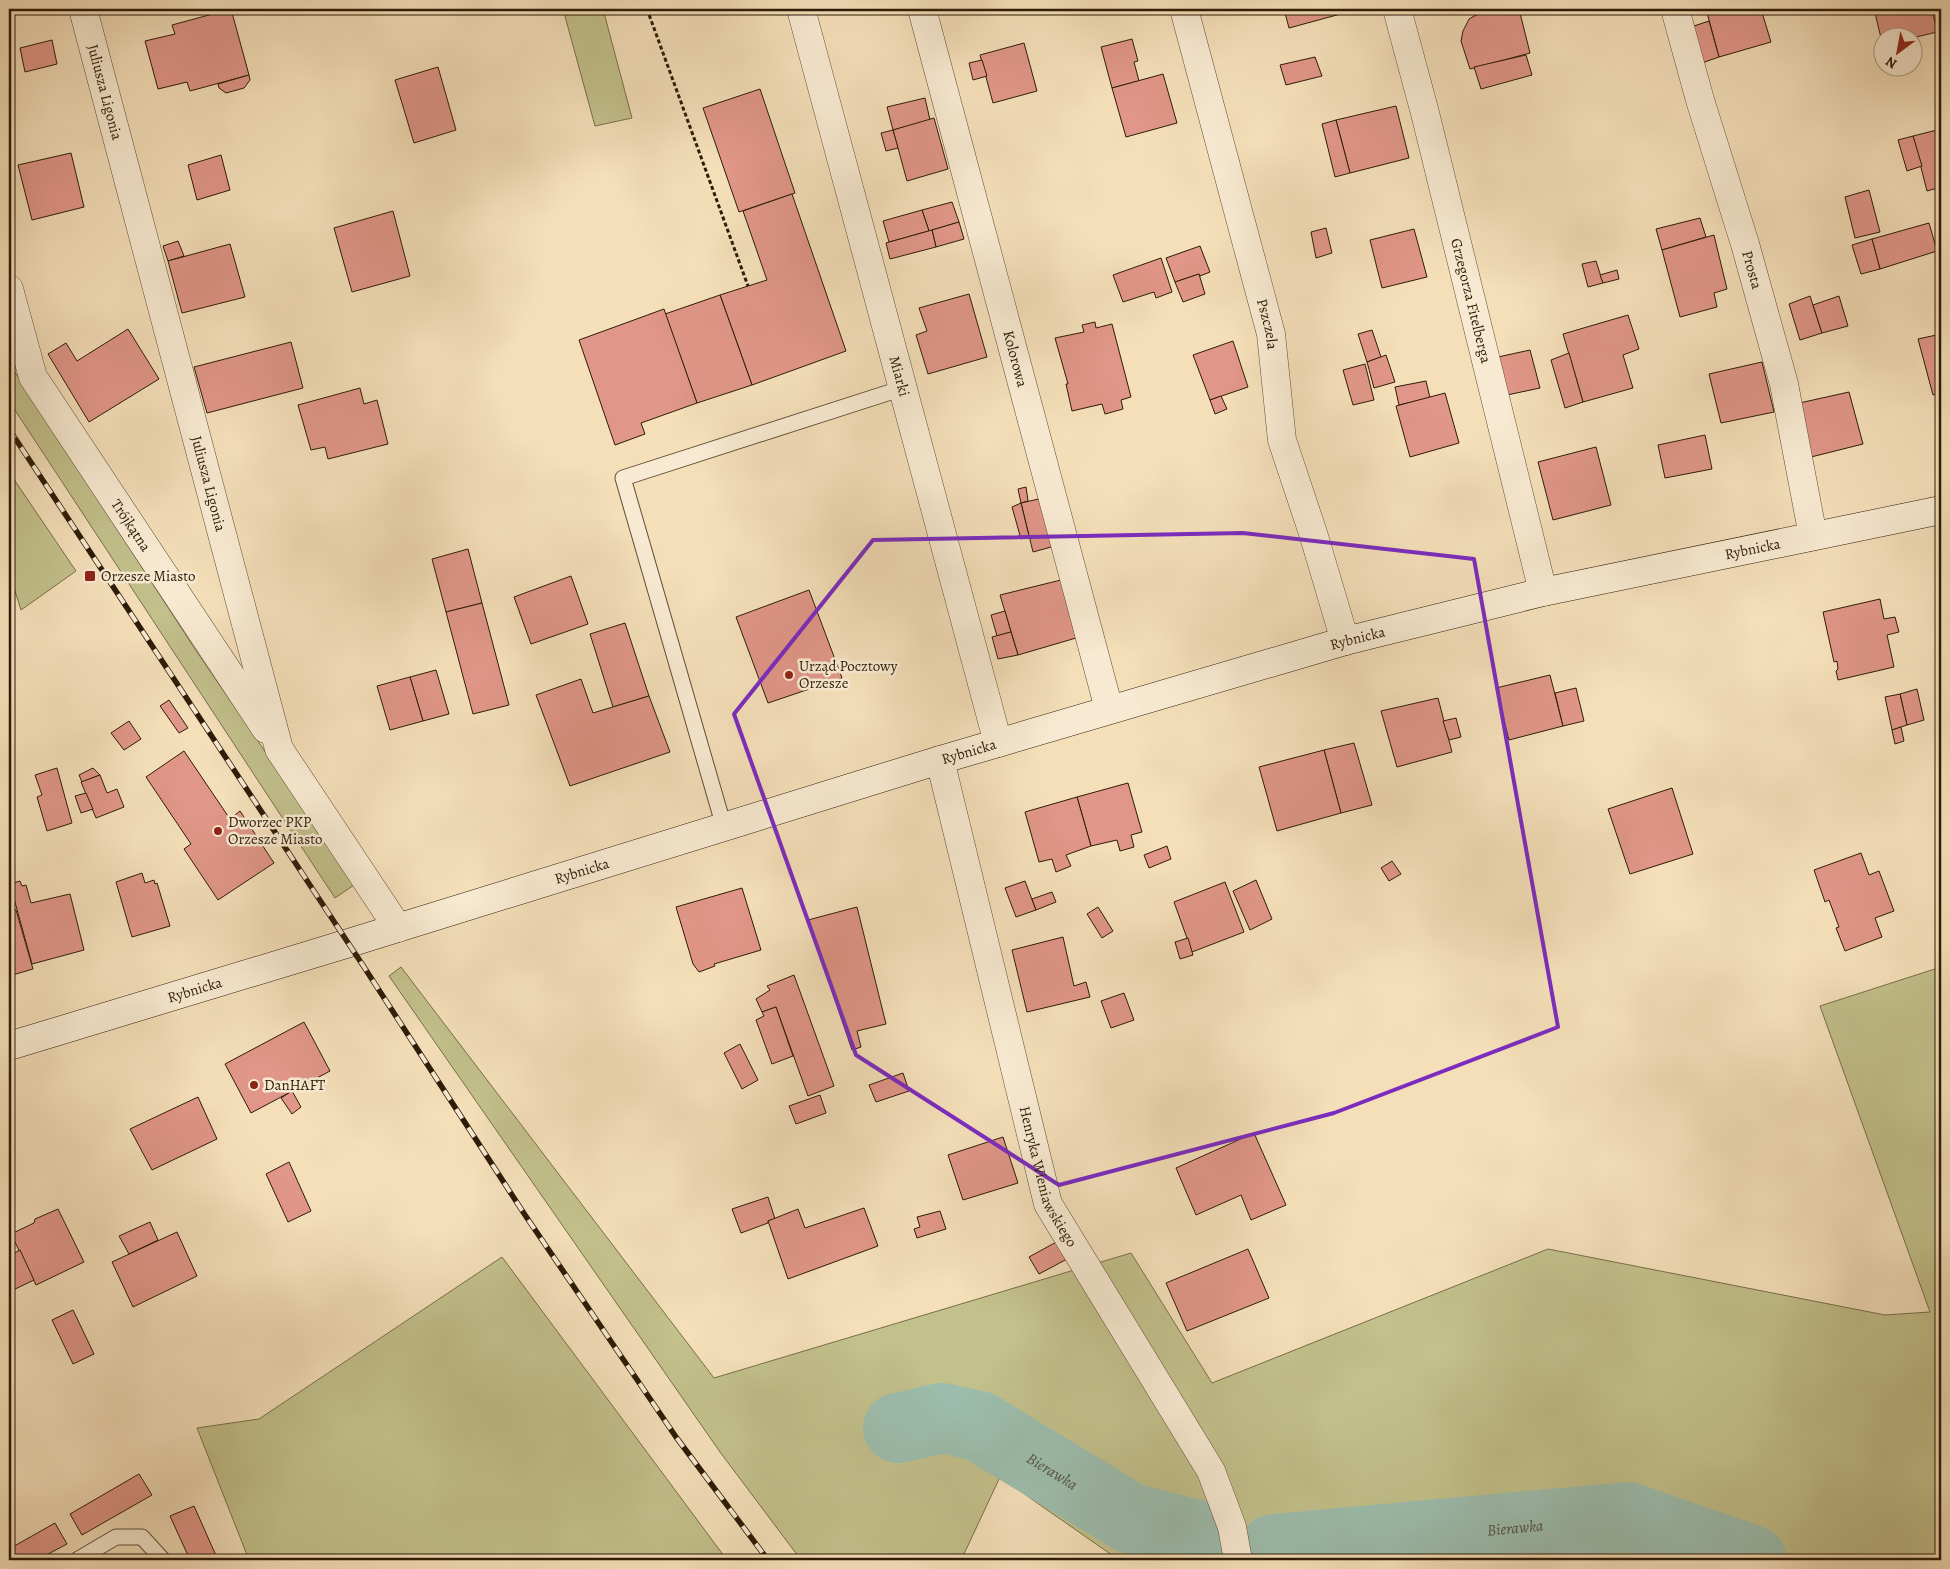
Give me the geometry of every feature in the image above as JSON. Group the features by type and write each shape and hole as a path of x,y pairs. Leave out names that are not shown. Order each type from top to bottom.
{"street":[{"name":"Miarki","path":"801,9 998,743"},
{"name":"Kolorowa","path":"922,9 1109,709"},
{"name":"Pszczela","path":"1184,9 1271,334 1282,440 1346,641"},
{"name":"Grzegorza Fitelberga","path":"1398,9 1428,123 1543,592"},
{"name":"Prosta","path":"1675,9 1700,100 1745,244 1784,384 1813,536"},
{"name":"Juliusza Ligonia","path":"87,10 279,749 398,928"},
{"name":"Trójkątna","path":"9,290 33,378 279,749"},
{"path":"9,340 33,378"},
{"name":"Rybnicka","path":"9,1046 940,760 1346,641 1543,592 1941,510"},
{"name":"Henryka Wieniawskiego","path":"940,760 1048,1204 1211,1471 1232,1527 1238,1560"}],"lane":[{"path":"724,827 623,478 903,388"},
{"path":"77,1560 116,1537 142,1537 163,1560"}],"path":[{"path":"647,9 748,286"}],"highlighted area":[{"path":"1243,533 1474,559 1558,1027 1334,1113 1059,1185 856,1055 734,714 873,540"}],"shaded area":[{"path":"563,9 603,9 632,118 595,126"},
{"path":"9,363 195,649 348,873 354,885 335,898 9,401"},
{"path":"9,472 76,571 21,610 9,572"},
{"path":"401,967 714,1378 1131,1253 1212,1383 1548,1249 1885,1315 1930,1312 1820,1006 1941,967 1941,1560 1119,1560 1000,1477 964,1554 969,1560 801,1560 720,1452 389,976"},
{"path":"502,1257 727,1560 249,1560 197,1428 259,1419"}],"building":[{"path":"231,9 249,75 190,91 187,82 158,89 145,41 175,34 172,25"},
{"path":"1284,9 1359,9 1289,28"},
{"path":"1502,9 1519,9 1530,53 1470,69 1461,41 1463,31 1469,19 1476,15"},
{"path":"1706,9 1761,9 1771,42 1719,57"},
{"path":"1874,9 1932,9 1937,32 1922,36 1922,28 1879,28"},
{"path":"1709,21 1719,57 1699,64 1688,28"},
{"path":"1132,39 1138,61 1134,62 1139,81 1112,88 1101,47"},
{"path":"52,40 57,64 25,72 20,48"},
{"path":"1024,43 1037,91 993,103 980,55"},
{"path":"1526,55 1532,75 1481,89 1474,67"},
{"path":"1315,57 1322,76 1286,85 1280,65"},
{"path":"982,60 987,76 973,80 969,63"},
{"path":"438,67 456,130 414,143 395,80"},
{"path":"1163,74 1177,123 1126,137 1112,88"},
{"path":"249,75 250,80 244,88 226,93 219,88 218,84"},
{"path":"760,89 795,193 739,212 703,108"},
{"path":"925,98 930,120 893,130 887,107"},
{"path":"1396,106 1409,158 1350,173 1336,120"},
{"path":"934,118 948,169 907,181 893,130"},
{"path":"1336,120 1350,173 1335,177 1322,124"},
{"path":"1941,129 1941,187 1927,191 1913,136"},
{"path":"893,130 898,148 886,151 881,133"},
{"path":"1913,136 1922,166 1907,171 1898,140"},
{"path":"71,153 84,207 32,220 18,165"},
{"path":"221,155 230,190 197,200 188,165"},
{"path":"1869,190 1880,232 1855,238 1845,197"},
{"path":"792,194 846,351 752,385 720,295 767,280 743,211"},
{"path":"952,202 959,222 929,231 922,210"},
{"path":"922,210 929,231 889,242 883,221"},
{"path":"393,211 410,276 352,292 334,228"},
{"path":"1700,218 1706,237 1662,250 1656,229"},
{"path":"959,222 964,239 936,247 932,230"},
{"path":"1929,223 1937,251 1880,269 1872,239"},
{"path":"1326,228 1332,253 1316,258 1311,232"},
{"path":"1414,229 1427,277 1382,288 1370,240"},
{"path":"932,230 936,247 890,259 886,243"},
{"path":"1714,235 1727,289 1714,293 1717,307 1680,317 1662,250"},
{"path":"1872,239 1880,269 1861,274 1852,245"},
{"path":"178,241 184,256 168,261 163,246"},
{"path":"230,244 245,297 182,313 168,261"},
{"path":"1200,246 1210,272 1175,282 1166,258"},
{"path":"1161,258 1172,292 1156,298 1154,292 1123,302 1113,275"},
{"path":"1596,261 1603,283 1588,287 1582,264"},
{"path":"1617,270 1619,279 1603,283 1600,275"},
{"path":"1199,274 1205,294 1183,302 1175,282"},
{"path":"969,294 987,357 928,374 916,335 927,331 919,308"},
{"path":"720,295 752,385 697,403 665,314"},
{"path":"1810,296 1822,333 1800,340 1789,304"},
{"path":"1839,296 1848,326 1822,333 1813,305"},
{"path":"664,309 697,403 641,423 645,434 615,445 579,340"},
{"path":"1628,315 1639,349 1623,355 1633,388 1583,402 1563,334"},
{"path":"1095,322 1096,328 1112,324 1131,397 1121,400 1123,409 1105,414 1102,404 1072,411 1066,384 1068,384 1055,338 1084,332 1082,325"},
{"path":"128,329 159,379 89,422 48,354 66,343 77,361"},
{"path":"1372,330 1381,357 1367,362 1358,334"},
{"path":"1941,334 1941,393 1933,395 1918,339"},
{"path":"1233,341 1248,387 1210,400 1193,355"},
{"path":"291,342 303,388 207,413 194,367"},
{"path":"1530,350 1540,388 1507,395 1498,357"},
{"path":"1569,353 1583,402 1565,408 1551,360"},
{"path":"1386,355 1395,382 1374,388 1367,362"},
{"path":"1762,362 1774,412 1721,423 1709,374"},
{"path":"1365,364 1374,400 1353,405 1343,370"},
{"path":"1426,381 1430,398 1399,405 1395,387"},
{"path":"360,388 364,404 377,400 388,444 328,459 325,447 311,450 298,405"},
{"path":"1849,392 1863,444 1807,458 1795,404"},
{"path":"1445,393 1459,443 1410,457 1396,406"},
{"path":"1221,396 1227,409 1215,414 1210,400"},
{"path":"1705,435 1712,469 1665,478 1658,445"},
{"path":"1596,447 1611,505 1553,520 1538,462"},
{"path":"1026,487 1028,501 1021,503 1018,489"},
{"path":"1043,498 1055,546 1033,552 1021,503"},
{"path":"1021,503 1029,536 1021,539 1012,507"},
{"path":"468,549 482,603 446,612 432,559"},
{"path":"571,576 588,624 531,644 514,597"},
{"path":"1061,580 1076,638 1018,655 1000,595"},
{"path":"809,590 842,678 768,703 736,617"},
{"path":"1880,599 1884,619 1895,617 1899,632 1887,635 1894,667 1838,680 1836,671 1838,669 1837,661 1834,662 1823,612"},
{"path":"482,603 509,705 473,714 446,612"},
{"path":"1005,611 1011,632 997,636 991,615"},
{"path":"625,623 649,696 613,707 590,634"},
{"path":"1011,632 1018,655 998,659 992,637"},
{"path":"436,670 449,714 423,721 410,677"},
{"path":"1550,675 1563,726 1509,740 1496,688"},
{"path":"410,677 423,721 390,730 377,686"},
{"path":"581,679 593,713 649,696 670,752 570,786 536,695"},
{"path":"1576,688 1584,721 1563,726 1555,693"},
{"path":"1917,689 1924,720 1907,725 1900,694"},
{"path":"1900,694 1907,725 1892,730 1885,697"},
{"path":"1438,698 1452,752 1397,767 1381,711"},
{"path":"169,700 188,728 179,733 160,706"},
{"path":"1456,718 1461,737 1449,740 1443,721"},
{"path":"129,721 141,739 124,750 111,733"},
{"path":"1901,727 1904,741 1895,744 1892,730"},
{"path":"1354,743 1372,805 1341,813 1324,750"},
{"path":"1324,750 1341,813 1277,831 1259,767"},
{"name":"Dworzec PKP Orzesze Miasto","path":"184,751 230,819 240,811 274,863 218,900 184,849 191,844 146,777"},
{"path":"57,768 72,823 47,831 37,797 42,795 35,775"},
{"path":"93,768 100,775 82,782 79,775"},
{"path":"100,775 107,793 117,789 124,807 96,818 81,782"},
{"path":"1128,783 1142,832 1131,835 1134,847 1120,851 1117,840 1091,846 1077,797"},
{"path":"1672,788 1693,854 1630,874 1608,809"},
{"path":"86,793 93,809 81,813 75,796"},
{"path":"1077,797 1091,846 1066,855 1071,866 1056,872 1052,859 1039,862 1025,812"},
{"path":"1167,846 1171,859 1149,868 1144,855"},
{"path":"1861,853 1869,875 1879,871 1894,911 1875,918 1882,937 1845,951 1836,928 1839,927 1829,900 1825,902 1814,870"},
{"path":"1392,861 1401,874 1389,881 1381,868"},
{"path":"142,873 145,883 154,880 155,884 157,883 170,926 132,937 116,882"},
{"path":"1256,880 1272,919 1250,930 1233,891"},
{"path":"20,881 22,886 26,885 31,903 70,894 84,950 32,964 10,884"},
{"path":"1025,881 1036,910 1016,917 1005,888"},
{"path":"1225,882 1244,932 1192,952 1174,902"},
{"path":"742,888 761,950 714,964 715,966 699,972 693,964 676,907"},
{"path":"1052,892 1056,902 1036,910 1032,899"},
{"path":"857,907 886,1024 857,1031 861,1047 852,1050 808,920"},
{"path":"1098,907 1113,931 1102,938 1087,914"},
{"path":"16,910 33,969 9,976 9,912"},
{"path":"1063,937 1074,986 1086,982 1090,997 1027,1012 1012,950"},
{"path":"1188,938 1193,955 1180,959 1175,942"},
{"path":"794,975 834,1086 808,1096 776,1007 762,1012 756,999 770,990 767,986"},
{"path":"1124,993 1134,1020 1111,1028 1101,1001"},
{"path":"776,1007 793,1056 772,1064 756,1020 764,1016 762,1012"},
{"path":"304,1022 330,1071 251,1113 225,1064"},
{"path":"740,1044 758,1080 742,1089 724,1053"},
{"path":"903,1073 909,1091 876,1102 869,1085"},
{"path":"292,1091 301,1107 292,1114 281,1098"},
{"path":"820,1095 826,1113 796,1124 789,1106"},
{"path":"198,1097 217,1139 152,1170 130,1129"},
{"path":"1254,1133 1286,1205 1251,1220 1241,1195 1196,1215 1176,1168"},
{"path":"1003,1137 1018,1183 963,1200 948,1155"},
{"path":"289,1162 311,1211 288,1222 266,1174"},
{"path":"768,1197 775,1219 741,1233 732,1209"},
{"path":"864,1208 878,1246 788,1279 768,1221 798,1209 805,1228"},
{"path":"58,1209 84,1262 36,1285 11,1234 34,1223 35,1219"},
{"path":"940,1211 946,1229 917,1238 914,1229 920,1227 917,1217"},
{"path":"150,1222 158,1240 129,1254 119,1236"},
{"path":"177,1232 197,1276 133,1307 112,1262"},
{"path":"1060,1240 1069,1258 1039,1274 1029,1257"},
{"path":"1248,1249 1269,1298 1187,1331 1166,1283"},
{"path":"20,1250 34,1280 11,1291 9,1286 9,1256"},
{"path":"73,1310 94,1354 73,1364 52,1320"},
{"path":"139,1474 152,1495 82,1535 70,1514"},
{"path":"194,1506 218,1560 190,1560 170,1516"},
{"path":"55,1523 67,1544 37,1560 9,1560 9,1549"}],"waterway":[{"name":"Bierawka","path":"898,1428 942,1418 979,1426 1130,1518 1204,1537"},
{"name":"Bierawka","path":"1274,1549 1628,1517 1752,1560"}],"railway":[{"path":"9,429 364,967 525,1215 676,1437 768,1560"}],"place":[{"name":"Orzesze Miasto","path":"90,576"},
{"name":"Urząd Pocztowy Orzesze","path":"789,675"},
{"name":"Dworzec PKP Orzesze Miasto","path":"218,831"},
{"name":"DanHAFT","path":"254,1085"}]}
